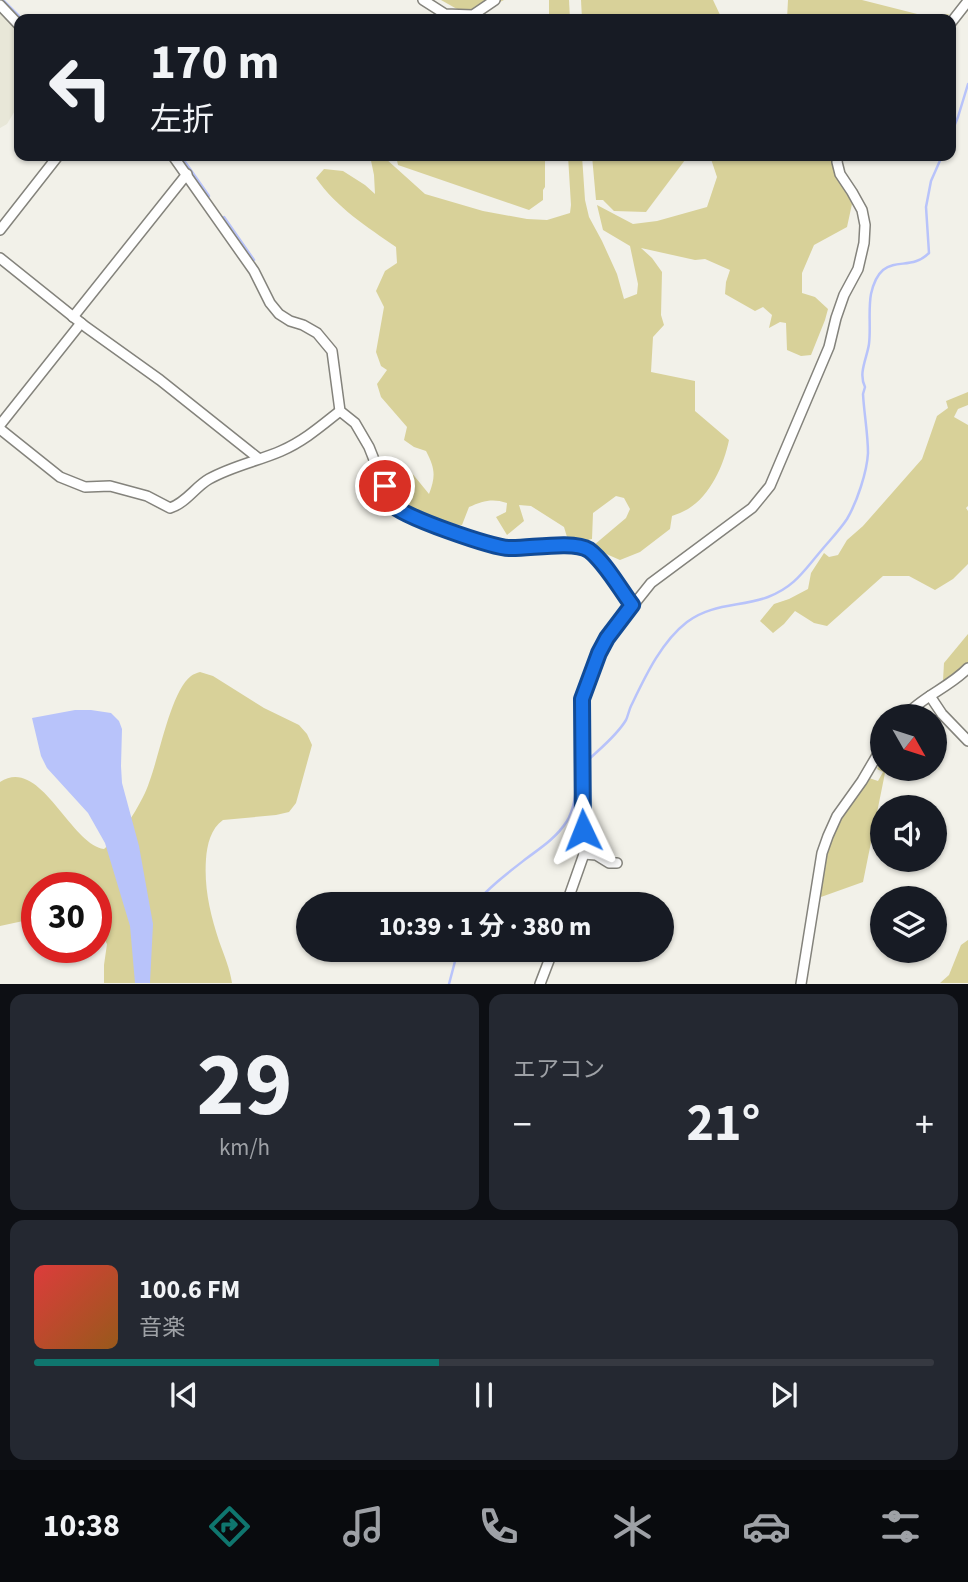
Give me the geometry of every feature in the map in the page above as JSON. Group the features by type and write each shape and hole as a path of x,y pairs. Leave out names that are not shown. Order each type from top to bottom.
{"street":[{"path":"423,0 445,14"},
{"path":"474,14 495,0"},
{"path":"956,16 968,1"},
{"path":"0,5 14,20"},
{"path":"0,230 54,161"},
{"path":"177,161 254,271 270,303 279,314 317,333 332,351 340,411 355,423 369,447 393,505 401,512 442,529 505,548 576,546 587,550 600,562 632,605"},
{"path":"570,892 583,854 582,699 599,653 607,638 651,583 752,508 770,486 828,347 844,295 858,269 865,225 862,210 840,174 837,161"},
{"path":"187,174 0,427 60,477 85,486 110,486 147,496 170,508 178,506 209,479 305,439 340,411"},
{"path":"0,258 258,458"},
{"path":"918,704 958,678 968,668"},
{"path":"930,696 942,714 968,741"},
{"path":"802,984 822,853 837,816 870,768"},
{"path":"583,854 596,855 613,863 597,864"},
{"path":"540,984 548,962"}],"shaded area":[{"path":"441,0 504,0 464,13"},
{"path":"549,0 569,0 570,14 549,14"},
{"path":"581,0 713,0 720,14 582,14"},
{"path":"788,0 862,0 917,14 787,14"},
{"path":"0,12 14,26 14,112 7,124 0,128"},
{"path":"371,161 388,161 425,194 483,211 547,220 570,213 568,161 582,161 589,217 617,274 624,299 637,294 638,284 630,246 603,230 597,205 633,224 657,221 707,207 717,177 712,161 843,161 852,204 847,227 814,245 802,273 802,293 815,297 828,309 811,355 801,356 787,350 786,323 780,322 769,328 772,315 763,307 755,311 725,294 730,270 705,259 695,260 641,248 662,272 661,315 664,325 653,337 651,372 695,381 695,411 729,440 720,469 703,496 688,509 672,516 670,529 640,552 620,560 597,550 594,545 626,518 630,509 624,498 616,496 593,513 592,539 583,541 567,537 564,527 531,506 519,505 524,521 507,535 496,517 506,512 507,503 488,501 469,507 462,525 445,524 396,498 391,486 411,472 429,494 434,477 426,451 404,440 407,427 381,397 377,384 387,370 381,366 376,352 384,307 376,291 385,271 397,263 396,247 342,207 316,178 324,169 343,171 375,194"},
{"path":"397,161 545,161 543,200 529,210 398,165"},
{"path":"592,161 684,161 646,212 614,211 603,200 596,200"},
{"path":"968,392 968,405 958,409 954,417 968,425 968,564 953,579 935,590 909,576 883,576 827,626 814,623 795,611 773,633 760,621 774,604 808,589 811,573 824,553 829,557 838,555 847,540 863,526 922,459 937,416 948,408 946,401"},
{"path":"968,634 968,662 954,676 943,681 944,663"},
{"path":"200,672 213,676 264,708 299,725 307,734 312,745 296,803 289,812 223,820 210,837 206,859 207,890 232,983 104,983 104,963 112,963 112,872 21,872 21,921 0,926 0,782 15,777 28,780 42,790 91,844 104,849 121,832 139,804 176,699 183,685"},
{"path":"869,778 870,781 883,781 881,795 870,795 870,847 863,882 821,897 819,895 827,853 840,818"},
{"path":"968,940 968,983 940,983 949,975 961,945"}],"water":[{"path":"75,710 111,713 122,729 122,783 139,846 153,924 150,983 135,983 130,926 105,843 88,813 47,768 41,756 32,718"}],"waterway":[{"path":"3,0 17,14"},
{"path":"956,122 968,84"},
{"path":"184,161 209,196"},
{"path":"585,763 622,726 654,661 678,630 706,611 758,600 785,589 803,572 847,519 861,487 867,461 863,394 865,387 862,376 869,344 872,291 883,270 917,261 929,253 926,207 931,181 940,161"},
{"path":"224,217 254,260"},
{"path":"487,892 563,827 572,810 578,774"},
{"path":"449,984 455,962"}],"route":[{"path":"385,486 393,505 401,512 442,529 505,548 576,546 587,550 600,562 632,605 599,653 582,699 583,830"}]}
